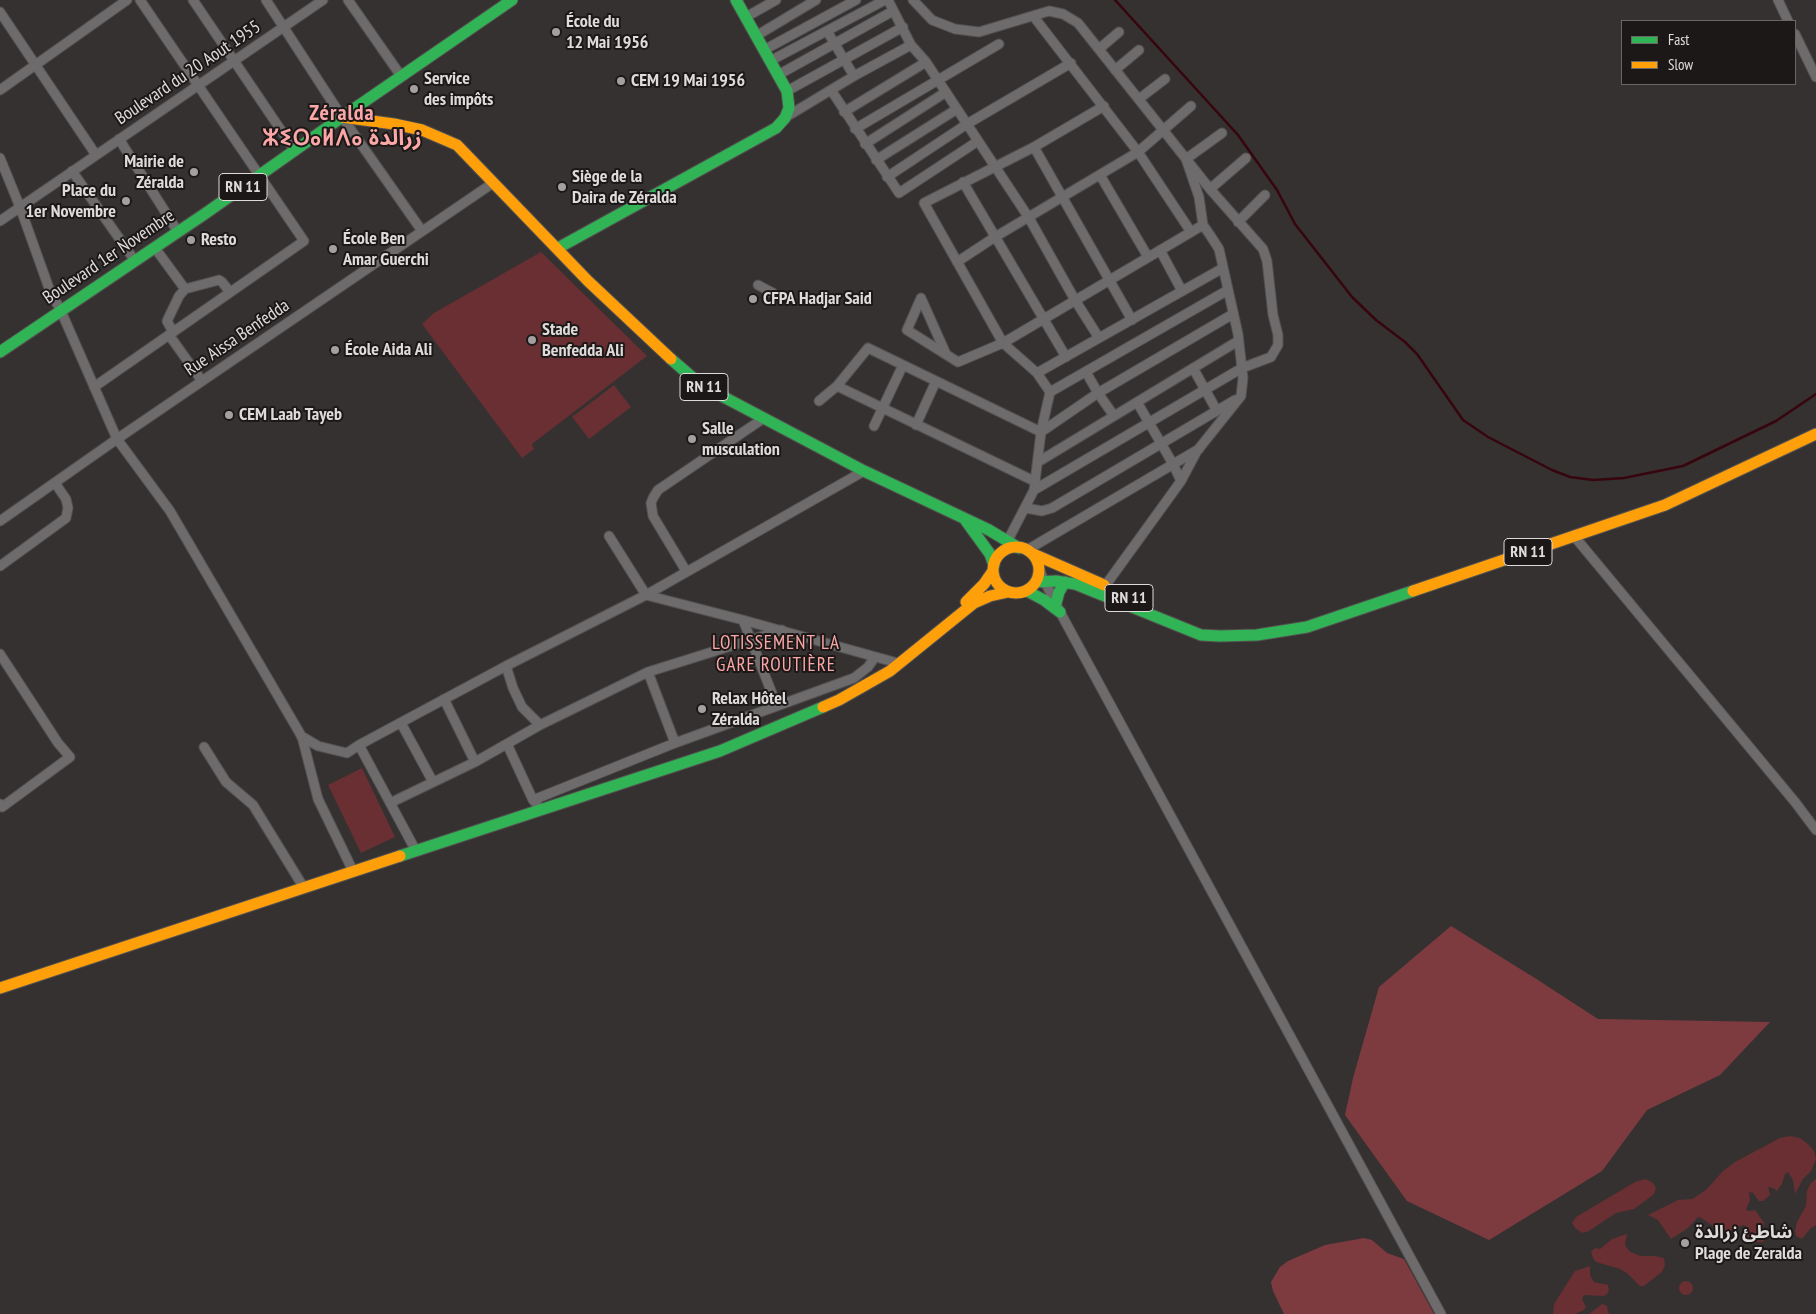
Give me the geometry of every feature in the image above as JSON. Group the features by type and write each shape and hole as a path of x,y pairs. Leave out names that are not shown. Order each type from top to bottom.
{"main road":[{"name":"Boulevard 1er Novembre","path":"0,352 155,248 512,0"},
{"path":"558,248 776,128 785,118 789,108 787,91 736,0"},
{"name":"RN 11","path":"342,117 422,130 457,145 588,281 674,363 701,385 864,471 1025,550 1180,622 1204,630 1229,635 1258,635 1307,627 1666,505 1816,434"},
{"path":"966,521 990,554 998,583 1008,592"},
{"path":"879,676 970,598 994,568 1001,554 1012,548 1025,550 1038,563 1040,582"},
{"path":"0,988 720,751 838,700 903,662 970,606 983,598 1008,592 1020,593 1027,591 1040,582 1065,582 1122,602 1192,632 1210,636 1229,635"},
{"path":"1027,591 1058,608 1059,592 1065,582"}],"street":[{"path":"0,90 127,0"},
{"path":"94,387 304,241 140,0"},
{"path":"194,0 295,150"},
{"path":"266,0 342,117 422,231"},
{"name":"Boulevard du 20 Aout 1955","path":"0,221 323,0"},
{"path":"348,0 401,76"},
{"path":"746,17 776,0"},
{"path":"756,36 816,0"},
{"path":"764,50 856,0"},
{"path":"770,61 887,0 911,45 926,62 1029,218 1075,300 1099,338"},
{"path":"913,0 932,20 955,29 979,32 1049,12 1063,14 1078,23 1210,189 1263,249 1267,260 1273,315 1278,335 1278,345 1271,357 1242,368 1034,486"},
{"path":"1778,0 1788,20"},
{"path":"0,12 96,155"},
{"path":"778,75 894,12"},
{"path":"1034,17 1138,152 1191,232"},
{"path":"787,91 903,27"},
{"path":"827,31 854,76"},
{"path":"1099,49 1119,32"},
{"path":"1796,36 1816,77"},
{"path":"855,129 999,44"},
{"path":"785,118 854,76 911,45"},
{"path":"1115,70 1139,50"},
{"path":"844,112 926,62"},
{"path":"887,177 967,124 1070,63"},
{"path":"1139,99 1165,79"},
{"path":"831,90 899,193 978,141"},
{"path":"865,144 946,92"},
{"path":"1050,392 1037,374 1003,343 924,203 996,167 1104,106"},
{"path":"958,262 995,237 1138,152 1191,106"},
{"path":"876,160 957,109"},
{"path":"1186,159 1222,133"},
{"path":"119,140 178,232"},
{"path":"1034,146 1132,320"},
{"path":"0,158 50,290 117,439 170,511 301,736 318,799 353,872"},
{"path":"1210,189 1246,158"},
{"path":"1105,586 1181,481 1200,448 1241,396 1243,378 1238,341 1219,249 1203,225 1199,198 1186,159"},
{"path":"72,171 135,261"},
{"path":"1100,175 1148,257"},
{"path":"963,182 1066,357"},
{"name":"Rue Aissa Benfedda","path":"0,521 493,183"},
{"path":"1238,222 1265,195"},
{"path":"946,354 922,298 907,330 958,362 1003,343 1203,225"},
{"path":"155,248 185,289"},
{"path":"1160,250 1182,291"},
{"path":"1037,374 1223,268"},
{"path":"202,381 171,333 167,321 179,296 185,289 219,280 230,292"},
{"path":"758,284 773,293"},
{"path":"1008,540 1026,508 1034,486 1041,432 1050,392 1228,290"},
{"path":"1041,432 1098,393 1233,314"},
{"path":"1038,462 1238,341"},
{"path":"819,401 837,386 868,348 1041,432"},
{"path":"874,426 903,365"},
{"path":"1193,368 1217,411"},
{"path":"1086,372 1114,416"},
{"path":"916,425 936,381"},
{"path":"837,386 1034,486"},
{"path":"1026,508 1042,511 1052,508 1241,396"},
{"path":"1137,402 1162,443 1181,481"},
{"path":"686,571 653,516 651,503 653,498 658,490 764,418"},
{"path":"1025,550 1200,448"},
{"path":"301,736 318,746 347,753 506,666 646,595 864,471"},
{"path":"0,566 66,518 68,508 66,499 55,482"},
{"path":"609,536 646,595 782,630 894,662"},
{"path":"1574,536 1790,795 1816,830"},
{"path":"1040,582 1058,608 1441,1314"},
{"path":"744,620 777,706"},
{"path":"390,803 475,762 540,726 648,672 782,630"},
{"path":"0,654 58,743 70,757 2,807 0,804"},
{"path":"533,800 675,743 854,678 868,667 875,657"},
{"path":"506,666 522,707 540,726"},
{"path":"648,672 675,743"},
{"path":"444,700 475,762"},
{"path":"401,722 433,782"},
{"path":"507,744 533,800 542,810"},
{"path":"359,745 416,851"},
{"path":"204,747 226,782 253,805 304,888"}],"shaded area":[{"name":"Stade Benfedda Ali","path":"541,252 647,356 532,444 534,449 522,458 422,324 434,313"},
{"path":"614,385 631,407 589,439 572,417"},
{"path":"362,768 395,837 361,853 328,785"},
{"path":"1451,926 1598,1019 1770,1022 1720,1075 1647,1110 1602,1171 1489,1240 1407,1201 1345,1115 1353,1078 1379,987"},
{"path":"1790,1136 1800,1138 1808,1144 1814,1151 1816,1159 1811,1171 1803,1179 1795,1194 1793,1180 1788,1172 1785,1174 1782,1184 1777,1191 1768,1187 1770,1195 1763,1201 1759,1201 1753,1193 1749,1192 1750,1200 1746,1210 1755,1210 1764,1223 1763,1228 1766,1238 1763,1242 1746,1244 1744,1234 1747,1230 1746,1226 1743,1225 1727,1232 1723,1235 1726,1238 1722,1239 1713,1226 1700,1217 1688,1228 1671,1239 1658,1220 1648,1215 1678,1200 1692,1199 1706,1190 1723,1171 1735,1162 1780,1138"},
{"path":"1645,1179 1652,1182 1656,1188 1654,1194 1634,1209 1616,1213 1589,1231 1582,1233 1575,1228 1572,1223 1576,1217 1635,1182"},
{"path":"1816,1179 1816,1225 1802,1239 1796,1236 1797,1222 1806,1206 1807,1191 1811,1183"},
{"path":"1627,1234 1625,1245 1630,1252 1641,1256 1664,1258 1665,1265 1662,1272 1644,1286 1640,1286 1620,1269 1596,1262 1591,1252 1595,1248 1600,1249 1612,1239"},
{"path":"1364,1238 1372,1240 1387,1253 1404,1259 1434,1314 1284,1314 1273,1291 1271,1282 1280,1267 1288,1261 1325,1245"},
{"path":"1590,1266 1590,1275 1594,1282 1608,1285 1609,1290 1607,1294 1604,1296 1584,1295 1582,1299 1586,1307 1575,1314 1553,1314 1554,1304 1575,1271"},
{"path":"1686,1281 1691,1283 1693,1288 1691,1293 1686,1295 1681,1293 1679,1288 1681,1283"},
{"path":"1602,1304 1607,1306 1610,1314 1589,1314"}],"waterway":[{"path":"1115,0 1238,135 1277,190 1295,224 1352,297 1417,354 1463,420 1488,437 1552,470 1570,477 1593,480 1624,478 1683,466 1776,421 1816,394"}],"traffic: fast":[{"path":"342,117 512,0"},
{"path":"558,248 776,128 785,118 789,108 787,91 736,0"},
{"path":"0,352 206,213 342,117"},
{"path":"671,359 701,385 864,471 989,530 1019,548"},
{"path":"966,521 990,554 994,565"},
{"path":"1036,582 1056,581 1075,584 1201,635 1220,636 1257,635 1307,627 1413,591"},
{"path":"1056,603 1059,592 1065,582"},
{"path":"1027,591 1044,600 1060,612"},
{"path":"400,856 720,751 823,707"}],"traffic: slow":[{"path":"342,117 422,130 457,145 588,281 671,359"},
{"path":"1413,591 1665,505 1816,434"},
{"path":"1016,547 1029,551 1035,557 1039,570 1035,583 1029,589 1016,593 1003,589 997,583 993,570 997,557 1003,551 1016,547"},
{"path":"1031,553 1104,585"},
{"path":"966,602 984,584 993,571"},
{"path":"823,707 890,671 974,603 990,596 1008,592"},
{"path":"0,988 400,856"}],"place":[{"name":"École du 12 Mai 1956","path":"556,32"},
{"name":"CEM 19 Mai 1956","path":"621,81"},
{"name":"Service des impôts","path":"414,89"},
{"name":"Mairie de Zéralda","path":"194,172"},
{"name":"Siège de la Daira de Zéralda","path":"562,187"},
{"name":"Place du 1er Novembre","path":"126,201"},
{"name":"Resto","path":"191,240"},
{"name":"École Ben Amar Guerchi","path":"333,249"},
{"name":"CFPA Hadjar Said","path":"753,299"},
{"name":"Stade Benfedda Ali","path":"532,340"},
{"name":"École Aida Ali","path":"335,350"},
{"name":"CEM Laab Tayeb","path":"229,415"},
{"name":"Salle musculation","path":"692,439"},
{"name":"Relax Hôtel Zéralda","path":"702,709"},
{"name":"شاطئ زرالدة Plage de Zeralda","path":"1685,1243"}],"district":[{"name":"Zéralda ⵣⵉⵔⴰⵍⴷⴰ زرالدة","path":"342,126"},
{"name":"LOTISSEMENT LA GARE ROUTIÈRE","path":"776,655"}]}
